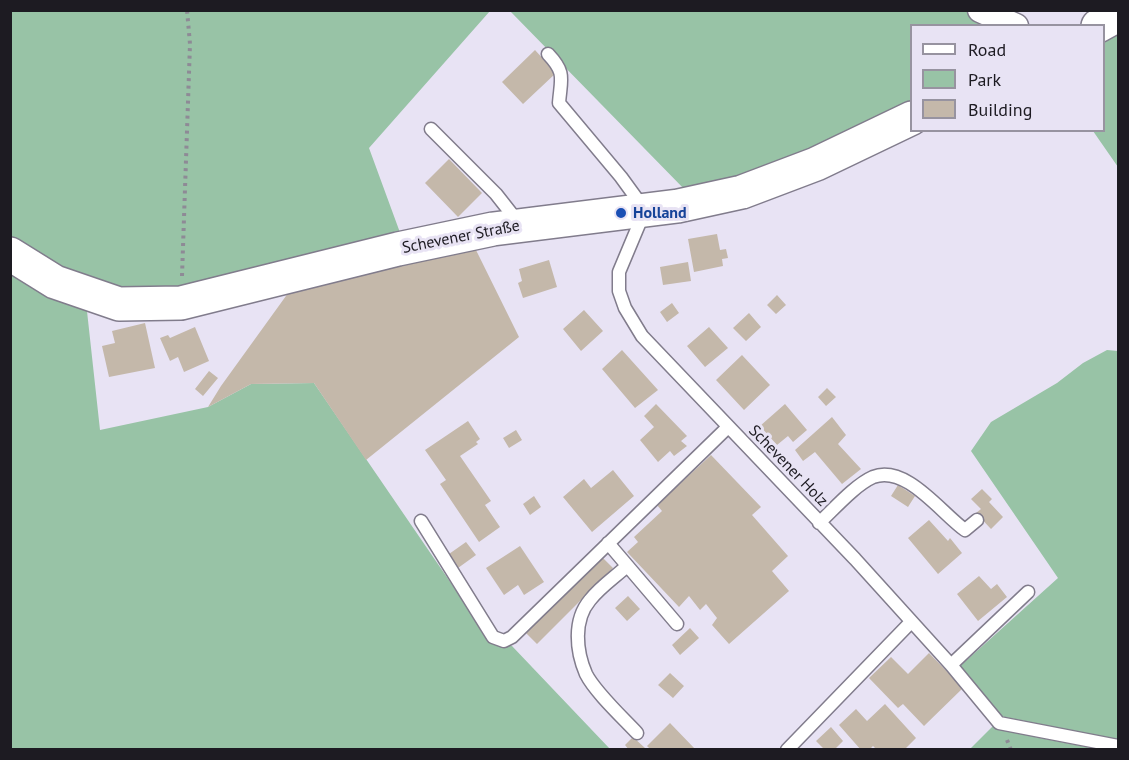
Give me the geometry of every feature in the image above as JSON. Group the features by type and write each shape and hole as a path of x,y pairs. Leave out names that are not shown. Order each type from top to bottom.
{"main road":[{"path":"1102,24 1119,15"},
{"name":"Schevener Straße","path":"10,254 55,282 119,304 181,303 398,249 493,229 696,203 742,192 816,164 910,119"}],"street":[{"path":"980,10 1012,24"}],"lane":[{"path":"548,54 559,66 561,78 559,103 621,177 645,210"},
{"path":"430,129 496,194 520,225"},
{"name":"Schevener Holz","path":"645,210 620,272 619,291 625,308 642,336 951,665 999,723 1119,746"},
{"path":"421,521 493,637 504,641 512,637 728,427"},
{"path":"819,523 860,486 874,477 894,474 913,484 965,530 976,520"},
{"path":"608,543 677,624"},
{"path":"627,566 589,601 577,627 579,649 586,675 612,708 637,733"},
{"path":"951,665 1028,592"},
{"path":"787,750 911,622"}],"path":[{"path":"181,303 190,44 186,10"}],"green space":[{"path":"971,10 998,24 910,24 910,107 834,146 688,193 510,11"},
{"path":"10,11 490,11 369,148 402,238 257,279 118,297 11,247"},
{"path":"1118,29 1118,167 1094,132 1105,132 1105,36"},
{"path":"10,262 86,302 100,430 208,407 251,384 314,383 492,643 512,646 610,749 11,749"},
{"path":"1107,350 1118,351 1118,740 1000,716 958,668 1058,578 971,451 991,422"},
{"path":"995,724 1035,737 1097,749 969,750"}],"building":[{"path":"535,50 556,73 523,104 502,82"},
{"path":"449,159 482,193 458,217 425,183"},
{"path":"717,234 720,250 726,249 728,258 722,259 723,266 694,272 688,239"},
{"path":"474,246 519,337 366,460 314,383 251,384 208,407 291,289"},
{"path":"549,260 557,287 523,298 518,283 522,281 519,269"},
{"path":"688,262 691,281 663,285 660,267"},
{"path":"777,295 786,305 776,314 767,305"},
{"path":"672,303 679,313 667,322 660,312"},
{"path":"584,310 603,331 581,351 563,329"},
{"path":"749,313 761,327 746,341 733,328"},
{"path":"145,323 155,368 109,377 102,346 115,343 112,331"},
{"path":"195,327 209,361 184,372 178,357 170,361 160,338 168,335 170,338"},
{"path":"709,327 728,348 705,367 687,346"},
{"path":"622,350 658,390 635,408 602,369"},
{"path":"742,355 770,385 744,410 716,380"},
{"path":"209,371 218,378 203,396 195,389"},
{"path":"827,388 836,397 826,406 818,397"},
{"path":"656,404 687,436 681,441 687,446 674,456 670,451 658,462 640,440 654,427 644,416"},
{"path":"785,404 807,430 793,442 788,436 777,445 760,426"},
{"path":"832,417 846,435 838,444 861,469 842,484 815,452 803,461 795,450"},
{"path":"468,421 480,439 476,442 478,444 460,456 491,501 485,505 500,527 479,542 440,484 446,480 425,450"},
{"path":"516,430 522,440 509,448 503,438"},
{"path":"711,455 761,507 752,515 788,556 772,571 789,591 729,644 712,625 717,618 706,604 700,610 689,596 679,607 627,552 638,542 634,537 662,511 657,505"},
{"path":"613,470 634,496 592,532 563,497 584,479 591,488"},
{"path":"898,485 915,496 908,507 891,496"},
{"path":"982,489 992,499 989,502 1003,517 991,529 976,513 981,509 971,499"},
{"path":"534,496 541,507 530,515 523,504"},
{"path":"929,520 948,541 950,538 962,553 938,574 908,538"},
{"path":"466,542 476,555 458,568 449,554"},
{"path":"520,546 544,582 524,595 518,585 504,595 486,568"},
{"path":"602,557 613,568 537,644 526,633"},
{"path":"979,576 991,589 997,584 1007,597 978,621 957,594"},
{"path":"628,596 640,609 627,621 615,608"},
{"path":"690,628 699,638 680,655 672,645"},
{"path":"929,653 963,688 924,726 903,704 898,708 869,678 891,657 908,674"},
{"path":"670,673 684,686 673,698 658,685"},
{"path":"885,704 916,738 904,750 877,750 873,746 869,750 861,750 839,725 856,709 867,721"},
{"path":"670,723 696,750 651,750 647,746"},
{"path":"831,727 843,741 834,750 821,750 823,748 816,741"},
{"path":"633,737 645,748 644,750 629,750 625,745"}],"place":[{"name":"Holland","path":"621,213"}]}
